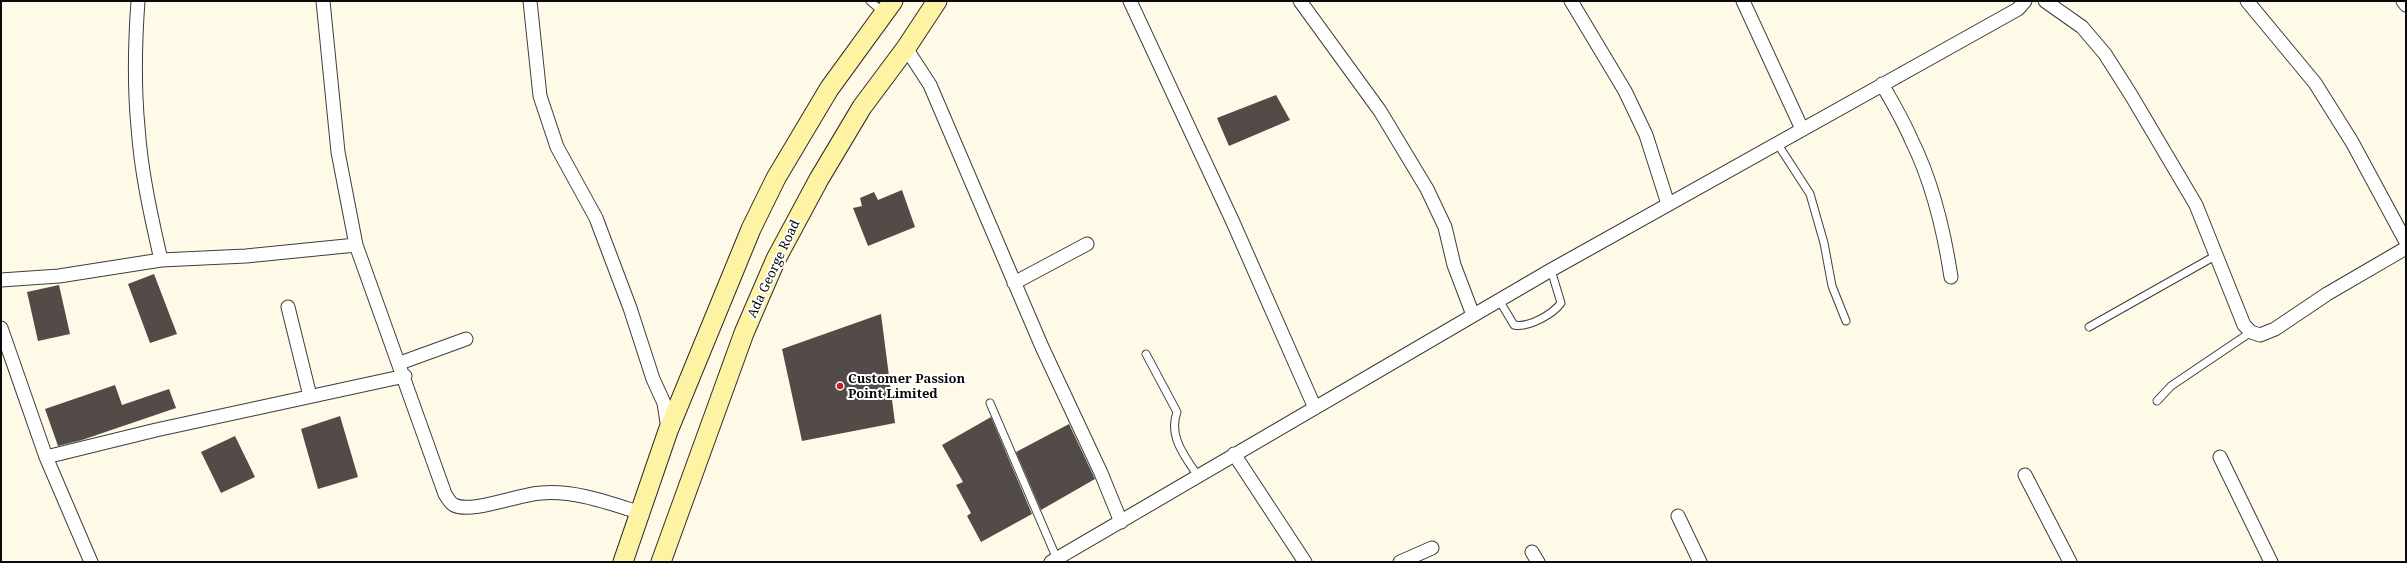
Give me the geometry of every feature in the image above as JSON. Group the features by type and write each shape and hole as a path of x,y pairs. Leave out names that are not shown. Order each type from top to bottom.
{"main road":[{"name":"Ada George Road","path":"661,562 744,333 776,259 818,179 862,106 906,48 937,1"},
{"path":"623,562 641,514 668,431 718,305 776,178 829,89 883,5"}],"street":[{"path":"138,1 136,36 138,126 146,190 161,260"},
{"path":"323,1 338,152 356,245 405,376 445,494 453,505 479,506 541,492 564,493 590,497 641,514"},
{"path":"530,1 540,96 557,147 596,218 622,287 653,379 664,403 668,431"},
{"path":"1130,1 1232,220 1315,408"},
{"path":"1300,1 1380,111 1427,189 1445,227 1454,265 1473,315"},
{"path":"1571,1 1629,99 1646,134 1668,204"},
{"path":"1742,1 1802,129"},
{"path":"1054,560 1551,270 2018,8 2025,1"},
{"path":"2045,1 2082,27 2109,60 2196,205 2215,256 2244,325 2251,332 2260,335 2275,329 2327,294 2406,248"},
{"path":"2247,1 2315,83 2352,142 2406,242"},
{"path":"2403,1 2406,5"},
{"path":"906,48 930,85 1014,283 1121,522"},
{"path":"1882,84 1912,139 1924,171 1938,216 1951,277"},
{"path":"1014,283 1087,244"},
{"path":"1,280 59,276 161,260 246,256 356,245"},
{"path":"288,307 310,396"},
{"path":"1,328 46,457 91,562"},
{"path":"400,363 466,339"},
{"path":"46,457 156,430 405,376"},
{"path":"1234,454 1305,562"},
{"path":"2220,456 2271,562"},
{"path":"2025,475 2070,562"},
{"path":"1678,516 1700,562"},
{"path":"1400,562 1432,548"}],"lane":[{"path":"1777,143 1810,194 1824,243 1832,286 1846,321"},
{"path":"2089,327 2215,256"},
{"path":"1499,300 1514,325 1522,327 1555,310 1561,303 1551,270"},
{"path":"2157,401 2171,386 2251,332"},
{"path":"1146,354 1177,412 1173,422 1179,447 1198,476"},
{"path":"990,403 1054,560"}],"building":[{"path":"1276,95 1290,120 1229,146 1217,118"},
{"path":"902,190 915,227 868,246 853,208 862,206 860,198 874,192 878,200"},
{"path":"154,274 177,334 150,343 128,284"},
{"path":"59,285 70,334 38,341 27,292"},
{"name":"Customer Passion Point Limited","path":"881,314 895,423 802,441 782,349"},
{"path":"115,385 122,405 169,389 176,408 82,440 58,446 45,409"},
{"path":"340,416 358,477 318,489 301,429"},
{"path":"991,417 1032,514 981,542 967,516 971,513 956,485 963,482 942,445"},
{"path":"1069,424 1095,479 1041,510 1016,452"},
{"path":"235,436 255,477 221,493 201,452"}],"place":[{"name":"Customer Passion Point Limited","path":"840,386"}]}
